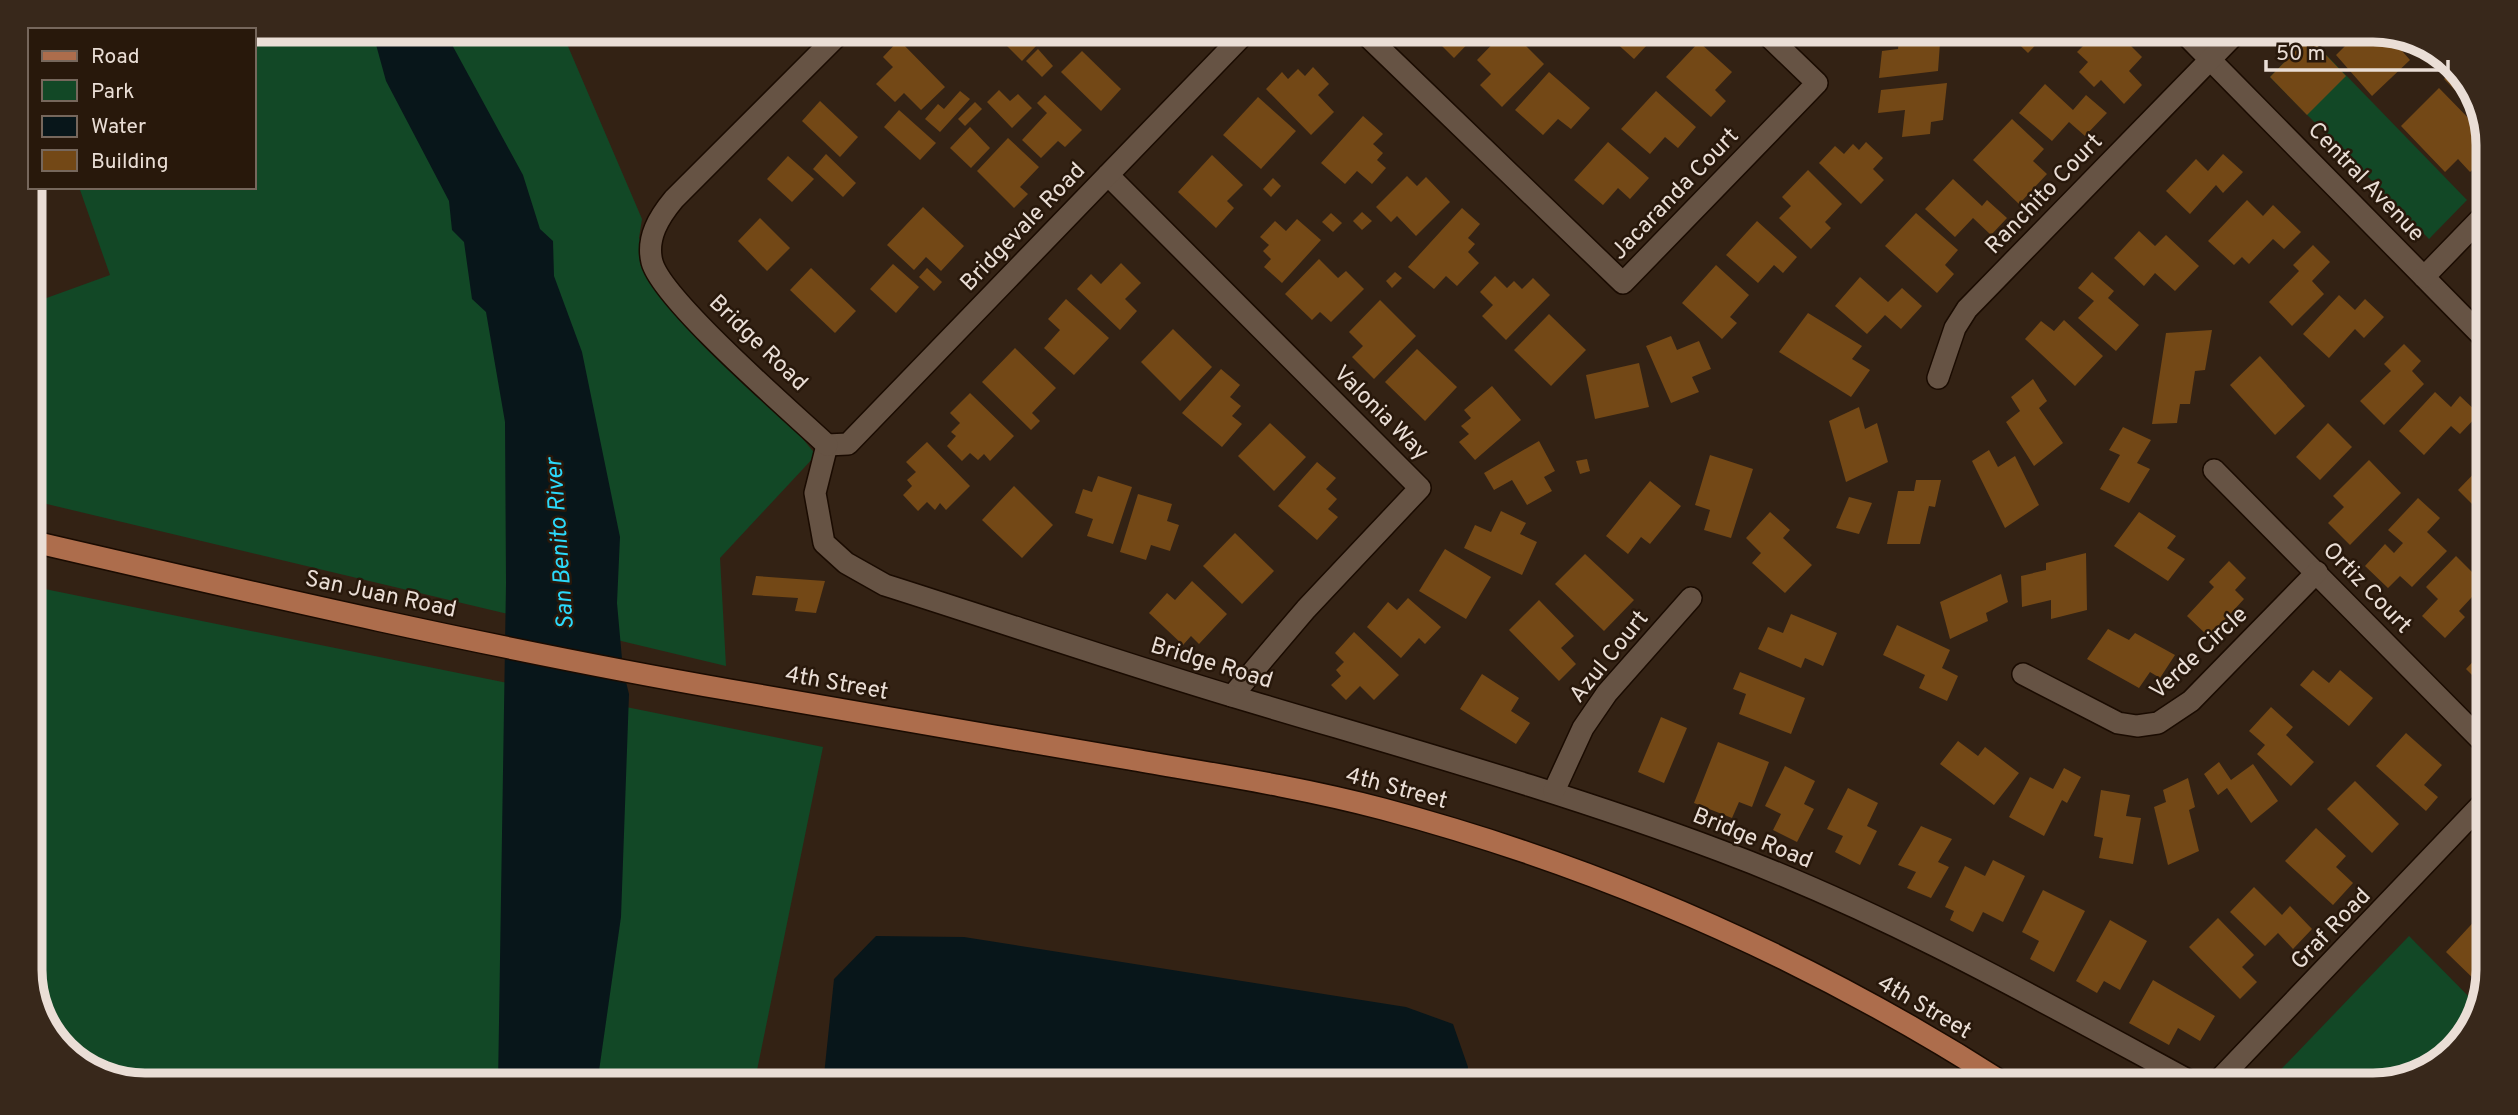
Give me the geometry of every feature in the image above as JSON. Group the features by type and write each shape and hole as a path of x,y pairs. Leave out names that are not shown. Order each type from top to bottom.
{"main road":[{"name":"San Juan Road","path":"42,544 353,616 724,689"},
{"name":"4th Street","path":"724,689 1276,785 1381,808 1497,843 1674,907 1768,949 1934,1039 1988,1073"}],"street":[{"name":"Bridge Road","path":"831,42 674,199 662,213 650,243 651,260 663,283 723,347 827,445 815,493 824,543 846,563 885,584 1232,696 1554,791 1724,852 1872,915 2026,992 2175,1073"},
{"name":"Bridgevale Road","path":"827,445 848,444 1236,42"},
{"name":"Jacaranda Court","path":"1373,42 1623,283 1817,83 1774,42"},
{"path":"2193,42 2210,60"},
{"name":"Ranchito Court","path":"1937,377 1955,328 1967,309 2227,42"},
{"name":"Central Avenue","path":"2210,60 2476,330"},
{"name":"Valonia Way","path":"1108,175 1420,488 1306,609 1232,696"},
{"path":"2424,277 2476,223"},
{"name":"Ortiz Court","path":"2214,470 2476,735"},
{"name":"Verde Circle","path":"2023,674 2118,723 2137,726 2158,723 2191,701 2317,572"},
{"name":"Azul Court","path":"1554,791 1583,728 1607,693 1691,598"},
{"name":"Graf Road","path":"2225,1073 2476,810"}],"green space":[{"path":"256,42 566,42 642,219 639,238 816,455 720,558 726,666 42,503 42,300 110,275 80,189 256,189"},
{"path":"2304,42 2314,42 2467,200 2429,239 2270,77"},
{"path":"42,588 823,747 756,1073 125,1071 94,1059 72,1043 53,1015 42,977"},
{"path":"2409,936 2471,999 2462,1021 2441,1047 2430,1056 2400,1069 2373,1073 2278,1073"}],"water":[{"name":"San Benito River","path":"375,42 451,42 523,175 540,229 553,241 554,276 582,352 620,537 617,603 623,670 629,694 621,917 599,1073 498,1073 506,583 505,422 486,312 472,299 464,242 452,230 449,201 386,81"},
{"path":"876,936 964,937 1406,1007 1453,1024 1468,1067 1467,1073 824,1073 834,979"}],"building":[{"path":"897,42 901,42 945,87 921,110 904,93 895,102 876,84 893,67 883,57"},
{"path":"1003,42 1034,42 1037,45 1022,61"},
{"path":"1438,42 1469,42 1454,58"},
{"path":"1494,42 1522,42 1544,64 1502,107 1480,85 1491,74 1477,60"},
{"path":"1615,42 1650,42 1634,59"},
{"path":"1699,42 1732,72 1715,90 1726,101 1711,117 1666,77"},
{"path":"1899,42 1922,42 1922,45 1940,43 1938,71 1879,78 1882,51 1898,49"},
{"path":"2017,42 2039,42 2028,53"},
{"path":"2087,42 2127,42 2142,57 2129,71 2142,85 2124,104 2101,80 2094,87 2079,72 2088,62 2077,52"},
{"path":"2304,42 2314,42 2346,76 2307,115 2270,77"},
{"path":"2348,43 2393,44 2410,60 2372,96 2336,55"},
{"path":"1038,49 1053,66 1042,77 1026,61"},
{"path":"1082,51 1121,89 1101,111 1061,72"},
{"path":"1313,67 1329,84 1318,95 1334,112 1311,135 1266,89 1282,72 1288,79 1298,69 1305,76"},
{"path":"1549,72 1590,108 1571,129 1558,119 1543,135 1515,110"},
{"path":"2448,75 2465,100 2444,79"},
{"path":"1947,83 1943,120 1931,122 1930,134 1902,137 1905,110 1878,113 1881,90"},
{"path":"2045,84 2073,110 2086,95 2107,113 2085,136 2069,122 2052,141 2019,113"},
{"path":"2439,88 2474,124 2475,131 2472,134 2476,138 2476,166 2470,172 2458,159 2445,172 2401,126"},
{"path":"999,90 1010,101 1018,94 1032,108 1012,128 987,102"},
{"path":"960,91 970,99 940,132 925,119 938,104 944,109"},
{"path":"1656,91 1696,127 1678,148 1665,137 1650,154 1621,129"},
{"path":"1045,95 1082,130 1065,147 1058,141 1041,158 1022,140 1047,113 1037,103"},
{"path":"1258,97 1296,131 1261,169 1223,135"},
{"path":"820,101 858,137 840,157 802,121"},
{"path":"975,102 982,109 965,126 958,119"},
{"path":"899,110 936,143 920,160 884,127"},
{"path":"1363,116 1383,134 1373,144 1383,153 1377,160 1386,168 1372,184 1357,171 1345,184 1321,163"},
{"path":"2012,119 2044,149 2033,161 2047,174 2019,204 1973,160"},
{"path":"970,127 990,148 971,168 950,148"},
{"path":"1008,138 1039,167 1020,187 1028,194 1014,208 977,171"},
{"path":"1608,142 1649,178 1630,199 1618,188 1603,205 1574,180"},
{"path":"1866,142 1883,158 1873,169 1884,180 1861,204 1819,163 1835,146 1844,154 1853,144 1859,150"},
{"path":"826,154 856,183 843,197 813,169"},
{"path":"2223,154 2243,172 2223,193 2216,185 2190,214 2166,191 2196,159 2208,171"},
{"path":"1212,155 1243,185 1227,201 1234,208 1216,228 1178,192"},
{"path":"788,156 814,179 792,202 767,179"},
{"path":"1808,170 1842,204 1825,222 1831,228 1811,249 1779,218 1791,206 1782,197"},
{"path":"1407,176 1417,186 1426,177 1450,202 1416,236 1397,216 1391,222 1376,207"},
{"path":"1273,178 1281,186 1271,197 1263,189"},
{"path":"1953,179 1982,206 1987,200 2007,218 1991,235 1973,218 1955,237 1925,209"},
{"path":"2247,200 2263,216 2273,205 2301,232 2284,249 2273,239 2249,264 2242,257 2234,265 2208,241"},
{"path":"923,207 964,246 941,271 926,257 914,270 887,245"},
{"path":"1462,208 1480,224 1468,238 1475,244 1468,252 1479,263 1457,286 1446,276 1434,289 1408,267"},
{"path":"1362,212 1372,221 1362,230 1353,221"},
{"path":"1331,213 1342,223 1333,232 1322,222"},
{"path":"1916,213 1958,250 1945,265 1954,274 1937,293 1885,246"},
{"path":"760,218 790,248 767,271 738,241"},
{"path":"1297,219 1321,240 1282,283 1264,267 1271,259 1263,251 1269,245 1260,237 1275,221 1286,231"},
{"path":"1757,221 1797,257 1783,273 1774,265 1758,283 1726,255"},
{"path":"2139,231 2155,246 2166,235 2199,266 2175,291 2155,273 2144,286 2114,258"},
{"path":"2313,245 2330,262 2312,281 2324,294 2292,326 2269,302 2299,271 2293,265"},
{"path":"1319,259 1338,278 1346,271 1364,289 1331,322 1320,312 1312,320 1285,294"},
{"path":"1121,263 1141,283 1125,299 1137,311 1120,330 1077,289 1091,274 1101,284"},
{"path":"893,264 919,287 896,313 870,289"},
{"path":"1716,265 1749,295 1730,317 1737,323 1722,339 1682,303"},
{"path":"811,268 856,311 835,333 790,290"},
{"path":"927,268 942,282 934,291 919,277"},
{"path":"1395,272 1402,278 1392,288 1386,281"},
{"path":"2092,272 2114,291 2108,298 2139,325 2116,351 2078,318 2094,301 2078,288"},
{"path":"1495,276 1507,288 1514,281 1522,289 1533,278 1550,295 1506,340 1482,316 1493,305 1480,292"},
{"path":"1860,277 1888,302 1902,288 1922,306 1901,329 1885,315 1867,334 1835,306"},
{"path":"2339,295 2355,310 2365,299 2384,317 2364,338 2355,329 2329,358 2303,334"},
{"path":"1066,299 1109,338 1074,375 1044,348 1060,330 1048,319"},
{"path":"1380,300 1416,336 1374,379 1352,357 1363,346 1349,332"},
{"path":"1808,313 1862,346 1852,359 1870,370 1851,397 1779,352"},
{"path":"1549,314 1586,350 1551,386 1514,350"},
{"path":"2064,320 2103,356 2075,386 2025,339 2041,321 2054,331"},
{"path":"1173,329 1212,367 1180,401 1141,362"},
{"path":"2212,330 2205,370 2195,371 2190,404 2180,404 2177,423 2152,424 2166,333"},
{"path":"1671,336 1677,350 1699,341 1711,369 1692,377 1699,392 1671,403 1646,346"},
{"path":"2404,344 2421,361 2412,371 2424,384 2384,425 2360,401 2391,371 2384,364"},
{"path":"1015,348 1056,388 1032,413 1040,421 1031,430 982,382"},
{"path":"1417,349 1457,387 1425,421 1385,382"},
{"path":"2260,356 2305,406 2275,435 2230,385"},
{"path":"1639,363 1649,407 1595,419 1586,375"},
{"path":"1221,369 1240,385 1230,397 1241,406 1232,416 1242,424 1222,447 1182,413"},
{"path":"2033,379 2047,401 2039,408 2063,443 2034,466 2006,422 2020,411 2011,397"},
{"path":"1492,386 1521,420 1475,460 1459,442 1469,434 1461,426 1471,418 1464,410"},
{"path":"2435,392 2451,407 2460,396 2476,411 2476,417 2460,434 2451,426 2424,455 2399,431"},
{"path":"970,393 1014,436 990,461 984,454 978,460 970,453 962,461 947,446 956,436 951,432 960,423 950,413"},
{"path":"1859,407 1865,429 1877,423 1888,462 1846,482 1829,421"},
{"path":"1270,423 1306,457 1274,491 1238,456"},
{"path":"2328,423 2352,447 2320,480 2296,457"},
{"path":"2123,427 2151,440 2137,463 2150,469 2129,503 2100,489 2120,455 2109,450"},
{"path":"1539,441 1555,471 1544,477 1552,491 1527,505 1512,480 1494,490 1484,473"},
{"path":"927,442 970,486 946,510 940,503 935,510 927,502 918,511 903,495 912,486 907,480 916,472 906,462"},
{"path":"1989,450 1998,467 2015,456 2039,505 2005,528 1972,461"},
{"path":"1710,455 1753,469 1731,538 1704,530 1710,510 1695,505"},
{"path":"1587,459 1590,471 1580,474 1576,461"},
{"path":"2369,460 2401,493 2350,545 2328,523 2344,507 2333,496"},
{"path":"1317,462 1336,478 1326,489 1337,499 1328,509 1338,517 1317,540 1278,506"},
{"path":"2476,471 2476,508 2458,490"},
{"path":"1098,476 1132,487 1113,544 1087,536 1093,519 1075,513 1083,489 1092,492"},
{"path":"1916,480 1941,480 1935,507 1929,506 1920,544 1887,544 1898,491 1914,491"},
{"path":"1650,481 1681,506 1650,544 1641,537 1628,554 1606,536"},
{"path":"1014,486 1053,525 1022,558 982,520"},
{"path":"1138,494 1172,504 1167,521 1179,525 1170,551 1151,545 1146,560 1120,552"},
{"path":"1849,497 1872,503 1859,534 1836,528"},
{"path":"2418,498 2440,518 2427,532 2447,551 2412,587 2400,576 2388,588 2365,566 2385,544 2394,553 2403,543 2388,530"},
{"path":"1501,511 1526,523 1520,534 1537,542 1522,575 1464,548 1475,525 1491,532"},
{"path":"1770,512 1790,530 1783,538 1812,565 1785,593 1752,563 1761,553 1746,538"},
{"path":"2139,512 2176,536 2167,548 2185,559 2168,581 2114,546"},
{"path":"1235,533 1274,571 1242,604 1203,566"},
{"path":"1445,549 1491,577 1466,619 1419,591"},
{"path":"2086,553 2087,610 2051,619 2051,600 2022,607 2021,576 2046,570 2046,563"},
{"path":"1585,554 1634,600 1604,631 1555,584"},
{"path":"2456,556 2476,576 2476,593 2459,611 2465,617 2445,638 2422,616 2438,599 2426,587"},
{"path":"2229,561 2246,578 2235,590 2244,599 2209,637 2187,616 2214,587 2209,582"},
{"path":"2001,574 2008,602 1986,613 1988,621 1950,639 1940,602"},
{"path":"756,576 825,581 816,613 795,611 798,598 752,595"},
{"path":"1192,581 1227,614 1199,644 1191,636 1183,645 1149,613 1167,593 1175,600"},
{"path":"1408,598 1441,627 1425,644 1419,638 1401,658 1367,627 1388,602 1397,610"},
{"path":"1539,600 1574,636 1561,648 1576,664 1559,681 1509,630"},
{"path":"1791,614 1837,633 1823,666 1805,658 1801,668 1758,649 1768,627 1783,633"},
{"path":"1897,625 1950,650 1942,668 1958,676 1947,701 1919,688 1925,675 1883,655"},
{"path":"2108,629 2129,640 2135,633 2175,655 2160,678 2150,672 2139,688 2087,659"},
{"path":"1354,632 1399,675 1374,700 1360,686 1346,700 1331,685 1341,676 1336,670 1344,662 1335,653"},
{"path":"2476,658 2476,679 2466,669"},
{"path":"2313,670 2329,683 2340,670 2373,698 2349,726 2300,685"},
{"path":"1740,672 1805,698 1791,734 1739,714 1746,694 1733,689"},
{"path":"1482,674 1519,698 1511,711 1530,723 1516,744 1460,709"},
{"path":"2271,707 2293,727 2286,735 2314,762 2291,786 2257,754 2265,745 2249,731"},
{"path":"1661,717 1687,728 1664,783 1638,772"},
{"path":"2406,733 2442,765 2424,785 2438,797 2426,811 2376,766"},
{"path":"1958,741 1978,756 1985,747 2019,773 1994,805 1940,764"},
{"path":"1718,742 1769,762 1752,807 1739,802 1732,818 1694,803"},
{"path":"2219,762 2231,780 2253,764 2278,801 2251,823 2227,788 2218,795 2204,774"},
{"path":"1785,766 1815,781 1804,804 1814,809 1797,842 1773,830 1781,814 1765,806"},
{"path":"2064,768 2081,777 2067,803 2062,800 2044,836 2009,817 2030,777 2053,789"},
{"path":"2188,778 2195,807 2189,810 2199,851 2168,865 2154,807 2166,802 2163,790"},
{"path":"2355,781 2399,824 2372,853 2327,809"},
{"path":"1848,788 1878,803 1867,826 1877,831 1860,865 1835,852 1843,836 1827,829"},
{"path":"2101,790 2130,795 2126,816 2141,818 2133,864 2099,858 2103,838 2094,836"},
{"path":"1921,826 1952,839 1938,862 1949,867 1931,898 1907,888 1916,872 1898,865"},
{"path":"2316,828 2346,856 2336,867 2353,883 2333,905 2285,861"},
{"path":"1993,860 2025,876 2003,922 1983,912 1973,932 1950,920 1954,911 1945,907 1965,866 1985,876"},
{"path":"2254,887 2282,915 2290,906 2312,929 2293,949 2278,933 2265,946 2230,912"},
{"path":"2043,890 2085,911 2054,972 2030,959 2039,941 2022,932"},
{"path":"2218,918 2254,955 2242,967 2257,982 2240,999 2189,947"},
{"path":"2476,919 2475,980 2446,952"},
{"path":"2110,920 2147,941 2120,990 2104,981 2097,993 2076,981"},
{"path":"2153,980 2215,1016 2200,1041 2178,1028 2169,1045 2129,1023"}]}
